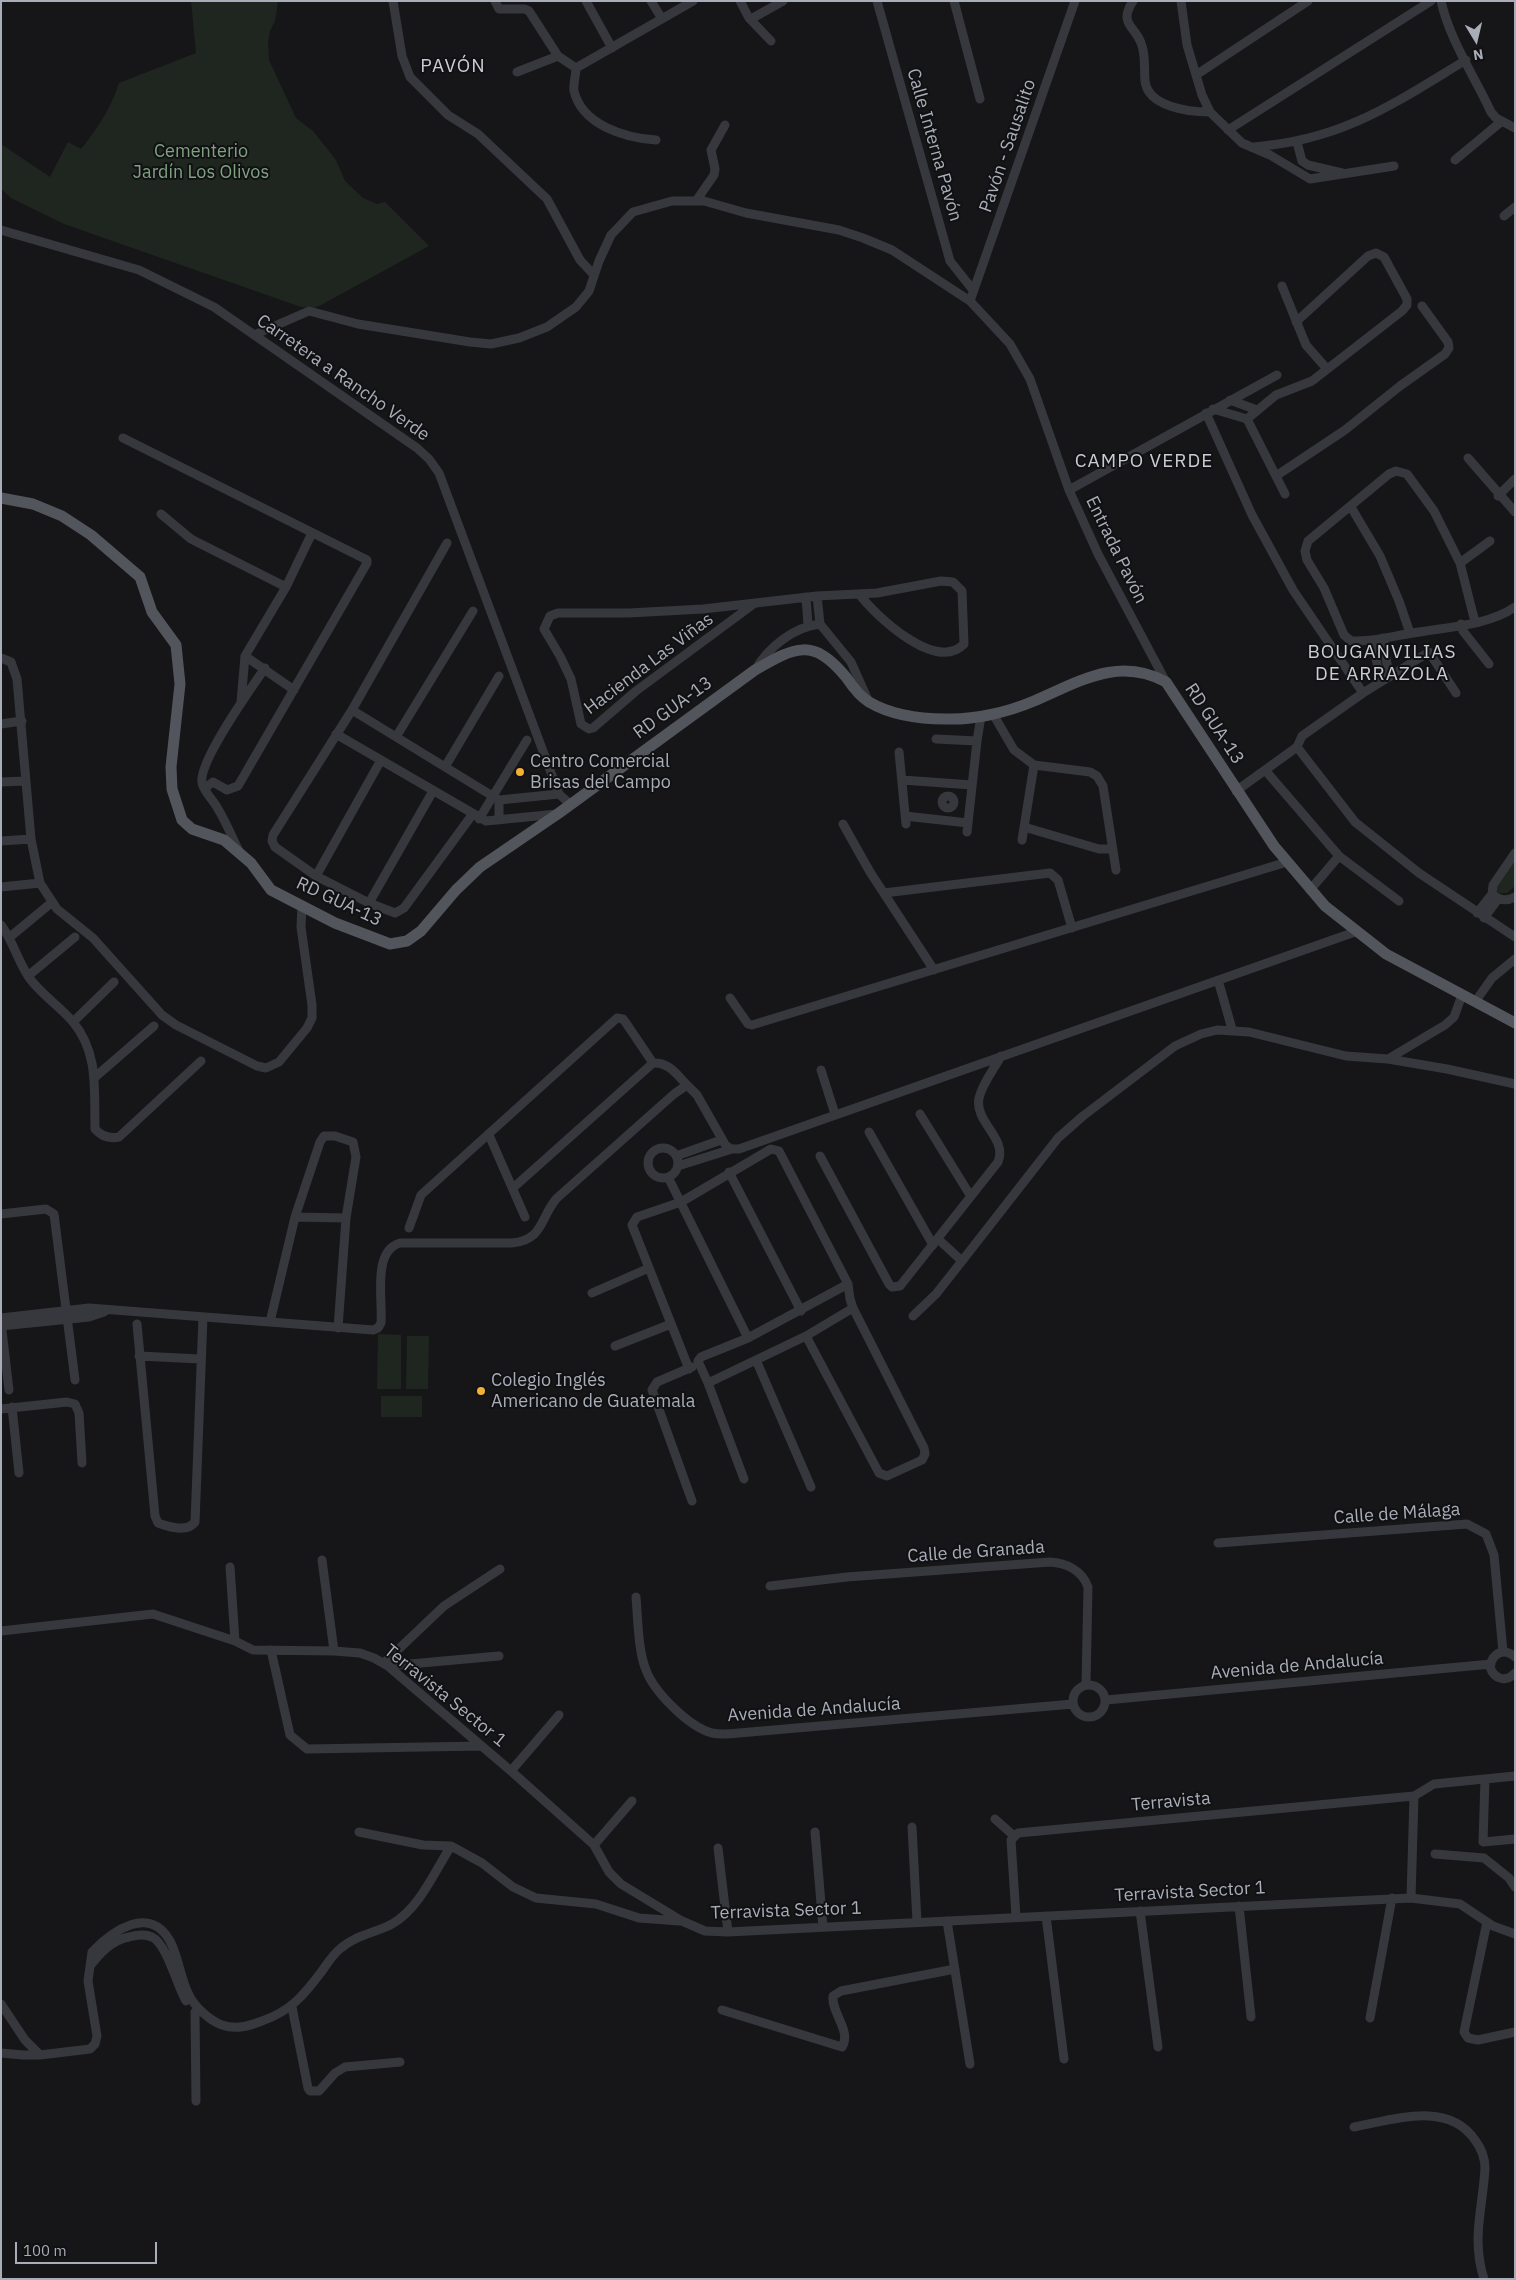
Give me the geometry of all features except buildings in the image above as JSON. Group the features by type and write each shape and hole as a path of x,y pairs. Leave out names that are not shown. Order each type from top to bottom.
{"main road":[{"name":"RD GUA-13","path":"1,498 32,504 62,516 91,535 140,577 152,612 176,645 180,684 171,767 172,789 182,820 192,830 224,840 240,852 251,863 271,890 335,923 375,939 390,944 408,941 421,931 456,890 480,867 559,814 755,670 784,653 801,650 812,650 821,653 835,664 857,691 869,702 908,716 947,720 987,715 1018,708 1086,678 1107,673 1140,672 1166,682 1236,791 1287,862 1325,906 1355,932 1386,954 1515,1023"}],"street":[{"path":"393,1 402,56 410,78 448,115 478,134 547,199 580,260 594,275"},
{"path":"495,1 499,9 525,9 529,11 558,56 576,68"},
{"path":"586,1 612,48"},
{"path":"651,1 662,19"},
{"path":"576,68 693,1"},
{"path":"740,1 751,19 771,42"},
{"path":"751,19 783,1"},
{"name":"Calle Interna Pavón","path":"877,1 950,261 974,290"},
{"path":"954,1 980,99"},
{"name":"Pavón - Sausalito","path":"970,300 1076,1"},
{"path":"1133,1 1129,10 1128,21 1142,44 1145,84 1150,93 1162,102 1192,112 1210,112"},
{"path":"1196,75 1308,1"},
{"path":"1228,130 1431,1"},
{"path":"1441,1 1448,30 1466,60 1491,112 1515,128"},
{"path":"1183,2 1187,45 1202,95 1210,112 1242,143 1253,147 1310,180 1394,166"},
{"path":"517,72 558,56"},
{"path":"1253,147 1297,142 1335,132 1380,112 1466,60"},
{"path":"576,68 574,90 586,113 610,130 656,140"},
{"path":"1455,160 1502,121"},
{"path":"696,201 714,175 715,169 710,150 725,125"},
{"path":"1297,142 1302,161 1308,165 1349,174"},
{"name":"Entrada Pavón","path":"254,335 309,311 358,324 491,344 519,338 547,327 576,307 589,291 611,235 632,212 672,201 704,201 799,224 839,230 863,238 892,250 970,300 995,325 1021,360 1036,393 1069,490 1110,578 1166,682"},
{"path":"1504,216 1515,207"},
{"name":"Carretera a Rancho Verde","path":"1,230 139,270 214,306 417,448 429,459 439,473 558,794 571,805"},
{"path":"1246,419 1276,395 1312,381 1402,311 1408,303 1384,257 1373,254 1368,256 1296,322"},
{"path":"1282,286 1306,345 1328,369"},
{"path":"1276,476 1345,430 1400,386 1445,354 1449,348 1448,342 1422,306"},
{"path":"1069,490 1277,375"},
{"path":"1230,400 1257,410"},
{"path":"1210,411 1246,419 1285,494"},
{"path":"1210,411 1252,514 1293,590 1363,693"},
{"path":"123,438 367,560 238,786 227,790 213,782 205,788"},
{"path":"1468,458 1498,496 1515,512"},
{"path":"1475,622 1460,563 1434,511 1408,474 1396,472 1389,474 1308,541 1305,551 1307,560 1324,588 1344,635 1351,641 1373,640 1475,622 1504,614 1515,607"},
{"path":"1498,496 1515,480"},
{"path":"1350,507 1380,556 1410,633"},
{"path":"161,514 191,539 286,587"},
{"path":"241,702 245,656 286,587 312,533"},
{"path":"1460,563 1490,540"},
{"path":"447,543 352,710 272,838 275,847 316,876 370,904 392,913 404,908 476,817 496,798 527,740"},
{"name":"Hacienda Las Viñas","path":"755,604 663,670 593,728 589,729 581,724 571,679 544,629 550,616 558,613 668,612 806,597 859,594 941,581 953,582 962,592 964,644 960,649 946,653 915,643 868,606 859,594"},
{"path":"818,596 820,624 851,662 869,702"},
{"path":"806,597 808,625"},
{"path":"396,737 473,612"},
{"path":"755,670 764,655 778,643 808,625 820,624"},
{"path":"1461,624 1463,632 1489,664"},
{"path":"1383,638 1388,676"},
{"path":"1373,640 1380,682"},
{"path":"1236,791 1297,747 1302,736 1388,676 1429,652 1456,693"},
{"path":"245,656 265,668 294,690"},
{"path":"1,658 11,662 17,679 31,839 40,883 62,915 93,938 168,1020 257,1066 266,1068 279,1062 307,1028 312,1018 312,1005 301,928 302,905"},
{"path":"240,852 202,783 203,775 211,753 241,702 265,668"},
{"path":"445,767 499,676"},
{"path":"352,710 496,798 558,794"},
{"path":"899,752 906,820 946,820 968,827 977,740 987,715"},
{"path":"987,715 1014,750 1034,765 1090,772 1097,776 1103,786 1116,870"},
{"path":"1,724 22,722"},
{"path":"336,734 476,817 486,821 559,814"},
{"path":"936,739 977,740"},
{"path":"1297,747 1355,822 1411,867 1515,936"},
{"path":"316,876 380,760"},
{"path":"1022,840 1034,765"},
{"path":"1265,770 1339,856 1399,901"},
{"path":"902,780 972,785"},
{"path":"1,782 26,781"},
{"path":"946,820 949,802 947,783"},
{"path":"370,904 433,791"},
{"path":"496,798 499,820"},
{"path":"949,802 970,806"},
{"path":"844,824 870,872 934,970"},
{"path":"1024,827 1098,849 1112,849"},
{"path":"1,841 31,839"},
{"path":"1481,915 1495,897 1493,885 1515,853"},
{"path":"1310,890 1339,856"},
{"path":"730,998 748,1024 752,1025 1287,862"},
{"path":"884,893 1050,873 1058,880 1072,928"},
{"path":"1,887 40,883"},
{"path":"1495,897 1507,900 1515,897"},
{"path":"10,937 52,903"},
{"path":"1,925 10,937 28,976 73,1022 86,1040 91,1056 96,1129 99,1134 112,1139 119,1137 201,1061"},
{"path":"678,1166 835,1114 1355,932"},
{"path":"28,976 74,937"},
{"path":"1476,1002 1492,978 1515,958"},
{"path":"1218,980 1232,1030"},
{"path":"73,1022 114,982"},
{"path":"1388,1059 1454,1018 1462,995"},
{"path":"409,1228 421,1195 618,1018 623,1019 653,1064"},
{"path":"94,1078 154,1026"},
{"path":"913,1316 936,1294 1030,1175 1051,1145 1083,1116 1175,1046 1201,1034 1217,1030 1249,1032 1346,1056 1388,1059 1447,1069 1515,1084"},
{"path":"820,1156 892,1287 900,1286 936,1242 970,1195 998,1162 1000,1147 978,1108 979,1098 1001,1056"},
{"path":"513,1188 653,1064 660,1063 670,1068 697,1095 722,1140 726,1146 732,1149"},
{"path":"821,1070 835,1114"},
{"path":"2,1326 66,1315 89,1308 107,1311 373,1330 378,1328 382,1314 382,1260 392,1246 400,1243 517,1242 530,1238 539,1230 547,1210 557,1198 674,1094 687,1085"},
{"path":"920,1114 970,1195"},
{"path":"869,1132 936,1242 962,1261"},
{"path":"490,1135 525,1217"},
{"path":"270,1322 295,1217 320,1142 324,1136 335,1136 348,1139 355,1146 356,1157 346,1218 338,1328"},
{"path":"676,1156 722,1140"},
{"path":"658,1148 665,1148 676,1156 678,1166 676,1171 668,1178 653,1176 649,1171 648,1157 658,1148"},
{"path":"689,1368 633,1229 634,1220 637,1217 681,1202 767,1150 775,1149 779,1151 848,1284 850,1299 854,1308 924,1448 925,1454 922,1460 887,1476 879,1473 806,1336"},
{"path":"729,1172 801,1311"},
{"path":"668,1178 748,1338"},
{"path":"1,1214 46,1209 54,1214 75,1380"},
{"path":"295,1217 346,1218"},
{"path":"592,1293 649,1268"},
{"path":"744,1479 708,1383 698,1362 701,1357 748,1338 848,1284"},
{"path":"708,1383 806,1336 854,1308"},
{"path":"1,1318 66,1315"},
{"path":"137,1324 154,1516 158,1523 186,1529 195,1522 203,1317"},
{"path":"1,1322 9,1390"},
{"path":"615,1346 671,1324"},
{"path":"139,1356 200,1359"},
{"path":"756,1360 812,1487"},
{"path":"692,1501 652,1390 658,1382 700,1364"},
{"path":"1,1408 67,1402 75,1404 79,1413 82,1463"},
{"path":"12,1407 19,1473"},
{"name":"Calle de Málaga","path":"1218,1544 1468,1524 1486,1534 1494,1555 1503,1652"},
{"path":"322,1560 334,1651"},
{"name":"Calle de Granada","path":"770,1586 857,1577 1050,1562 1062,1563 1079,1573 1088,1586 1086,1684"},
{"path":"230,1567 235,1641"},
{"path":"386,1665 444,1606 500,1569"},
{"name":"Avenida de Andalucía","path":"636,1597 642,1654 648,1674 682,1716 702,1729 712,1732 749,1733 1073,1704"},
{"name":"Terravista Sector 1","path":"1,1632 146,1613 167,1617 235,1641 253,1650 360,1653 386,1665 512,1771 594,1845 609,1872 621,1884 682,1921 705,1931 728,1932 1411,1898"},
{"path":"271,1650 290,1735 306,1749 482,1746"},
{"path":"1515,1657 1503,1652 1495,1655 1491,1664 1492,1671 1498,1678 1507,1678 1515,1673"},
{"path":"386,1665 499,1656"},
{"name":"Avenida de Andalucía","path":"1106,1700 1491,1664"},
{"path":"1086,1684 1097,1686 1105,1695 1106,1700 1103,1710 1094,1716 1079,1714 1073,1704 1077,1690 1086,1684"},
{"path":"512,1771 559,1715"},
{"path":"1515,1776 1434,1784 1414,1796 1411,1898 1460,1904 1500,1930 1515,1934"},
{"path":"1485,1779 1483,1842 1515,1839"},
{"name":"Terravista","path":"1014,1836 1018,1833 1414,1796"},
{"path":"594,1845 632,1801"},
{"path":"995,1819 1014,1836 1011,1845 1016,1917"},
{"path":"912,1827 918,1922"},
{"path":"359,1832 423,1845 451,1846 482,1863 513,1887 536,1898 596,1904 639,1918 682,1921"},
{"path":"815,1832 823,1927"},
{"path":"1,2053 23,2056 40,2055 86,2050 95,2044 97,2036 88,1969 92,1952 110,1935 128,1925 142,1923 154,1925 164,1932 170,1941 192,2001 212,2018 222,2025 237,2028 248,2027 271,2018 292,2006 307,1992 340,1949 356,1938 392,1924 406,1914 420,1896 451,1846"},
{"path":"718,1848 728,1932"},
{"path":"1435,1854 1484,1858 1509,1878 1515,1887"},
{"path":"1370,2018 1392,1898"},
{"path":"1239,1906 1252,2017"},
{"path":"1140,1911 1158,2047"},
{"path":"1046,1916 1064,2059"},
{"path":"947,1921 970,2064"},
{"path":"1487,1922 1464,2032 1468,2038 1474,2040 1515,2032"},
{"path":"88,1969 110,1944 136,1935 152,1937 161,1946 181,1993 195,2012 212,2018"},
{"path":"722,2010 842,2047 845,2043 845,2034 832,2003 833,1996 841,1991 954,1969"},
{"path":"1,2004 25,2040 40,2055"},
{"path":"292,2006 310,2091 319,2091 335,2073 345,2067 400,2062"},
{"path":"195,2012 196,2101"},
{"path":"1354,2127 1419,2116 1443,2116 1470,2132 1479,2145 1485,2167 1478,2234 1480,2267 1484,2279"}],"green space":[{"name":"Cementerio Jardín Los Olivos","path":"191,1 278,2 275,21 270,31 268,42 269,60 296,118 313,131 336,160 345,181 363,198 377,204 385,202 429,246 321,305 314,308 301,307 64,224 11,198 1,189 1,144 50,177 68,142 81,149 93,133 108,109 119,83 196,53"},
{"path":"1515,857 1515,886 1507,893 1499,893 1496,890 1496,882"},
{"path":"378,1334 401,1335 401,1389 377,1389"},
{"path":"407,1336 429,1336 428,1389 406,1389"},
{"path":"381,1396 422,1396 422,1417 381,1417"}],"place":[{"name":"Centro Comercial Brisas del Campo","path":"520,772"},
{"name":"Colegio Inglés Americano de Guatemala","path":"481,1391"}],"district":[{"name":"PAVÓN","path":"453,67"},
{"name":"CAMPO VERDE","path":"1144,462"},
{"name":"BOUGANVILIAS DE ARRAZOLA","path":"1382,664"}]}
